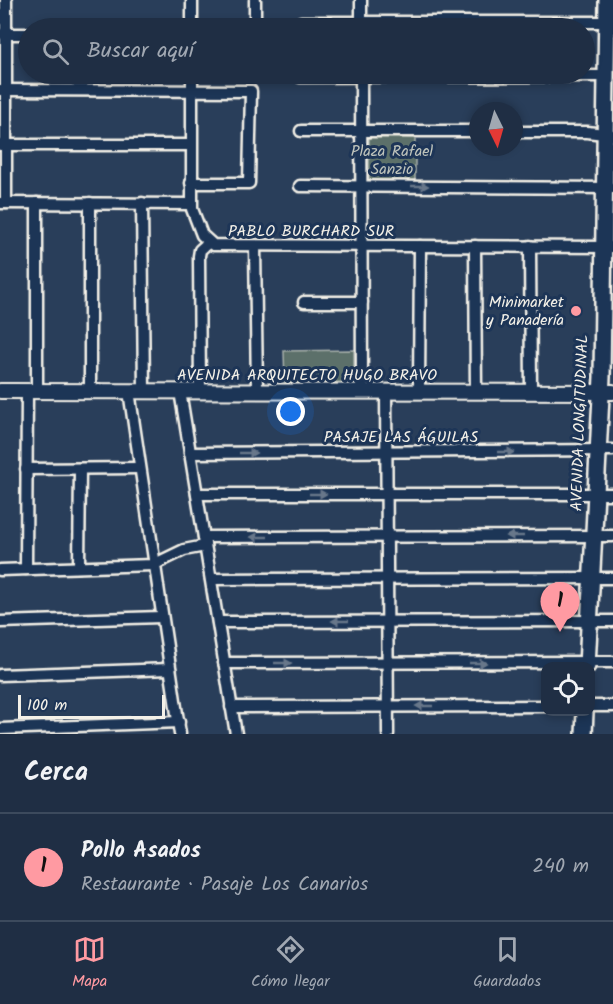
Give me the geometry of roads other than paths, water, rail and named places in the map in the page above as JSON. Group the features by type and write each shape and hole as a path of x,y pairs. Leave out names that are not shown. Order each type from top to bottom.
{"main road":[{"name":"AVENIDA LONGITUDINAL","path":"587,662 596,494 606,450 609,188 607,0"},
{"path":"584,734 585,716"}],"street":[{"path":"6,0 3,34 3,203 191,204 191,84"},
{"path":"192,0 192,18"},
{"path":"255,0 255,18"},
{"path":"361,0 361,18"},
{"path":"361,84 362,391"},
{"path":"3,90 251,92 249,183 191,183"},
{"path":"301,131 469,132"},
{"path":"523,132 609,134"},
{"path":"3,145 191,145"},
{"path":"300,186 609,188"},
{"path":"26,569 26,469 32,391 36,203"},
{"path":"90,203 90,391"},
{"path":"142,203 144,391"},
{"name":"PABLO BURCHARD SUR","path":"191,204 194,216 209,242 217,245 608,247"},
{"path":"200,391 198,256 200,250 209,242"},
{"path":"255,246 257,391"},
{"path":"419,391 420,246"},
{"path":"475,246 476,391"},
{"path":"530,246 531,392"},
{"path":"304,302 362,302"},
{"name":"AVENIDA ARQUITECTO HUGO BRAVO","path":"0,391 607,392"},
{"path":"129,391 153,565 180,734"},
{"path":"180,391 236,734"},
{"path":"386,391 388,734"},
{"name":"PASAJE LAS ÁGUILAS","path":"190,453 606,450"},
{"path":"26,469 139,468"},
{"path":"79,567 80,469"},
{"path":"197,494 613,494"},
{"path":"0,570 153,565 205,542 387,537 613,536"},
{"path":"211,579 613,578"},
{"path":"0,622 161,617"},
{"path":"218,622 613,621"},
{"path":"224,663 541,665"},
{"path":"595,664 613,663"},
{"path":"0,675 170,669"},
{"path":"231,707 541,706"},
{"path":"595,706 613,706"},
{"path":"0,729 178,722"}],"place":[{"name":"Minimarket y Panadería","path":"576,311"},
{"name":"Pollo Asados","path":"560,632"}],"park label":[{"name":"Plaza Rafael Sanzio","path":"392,160"}]}
